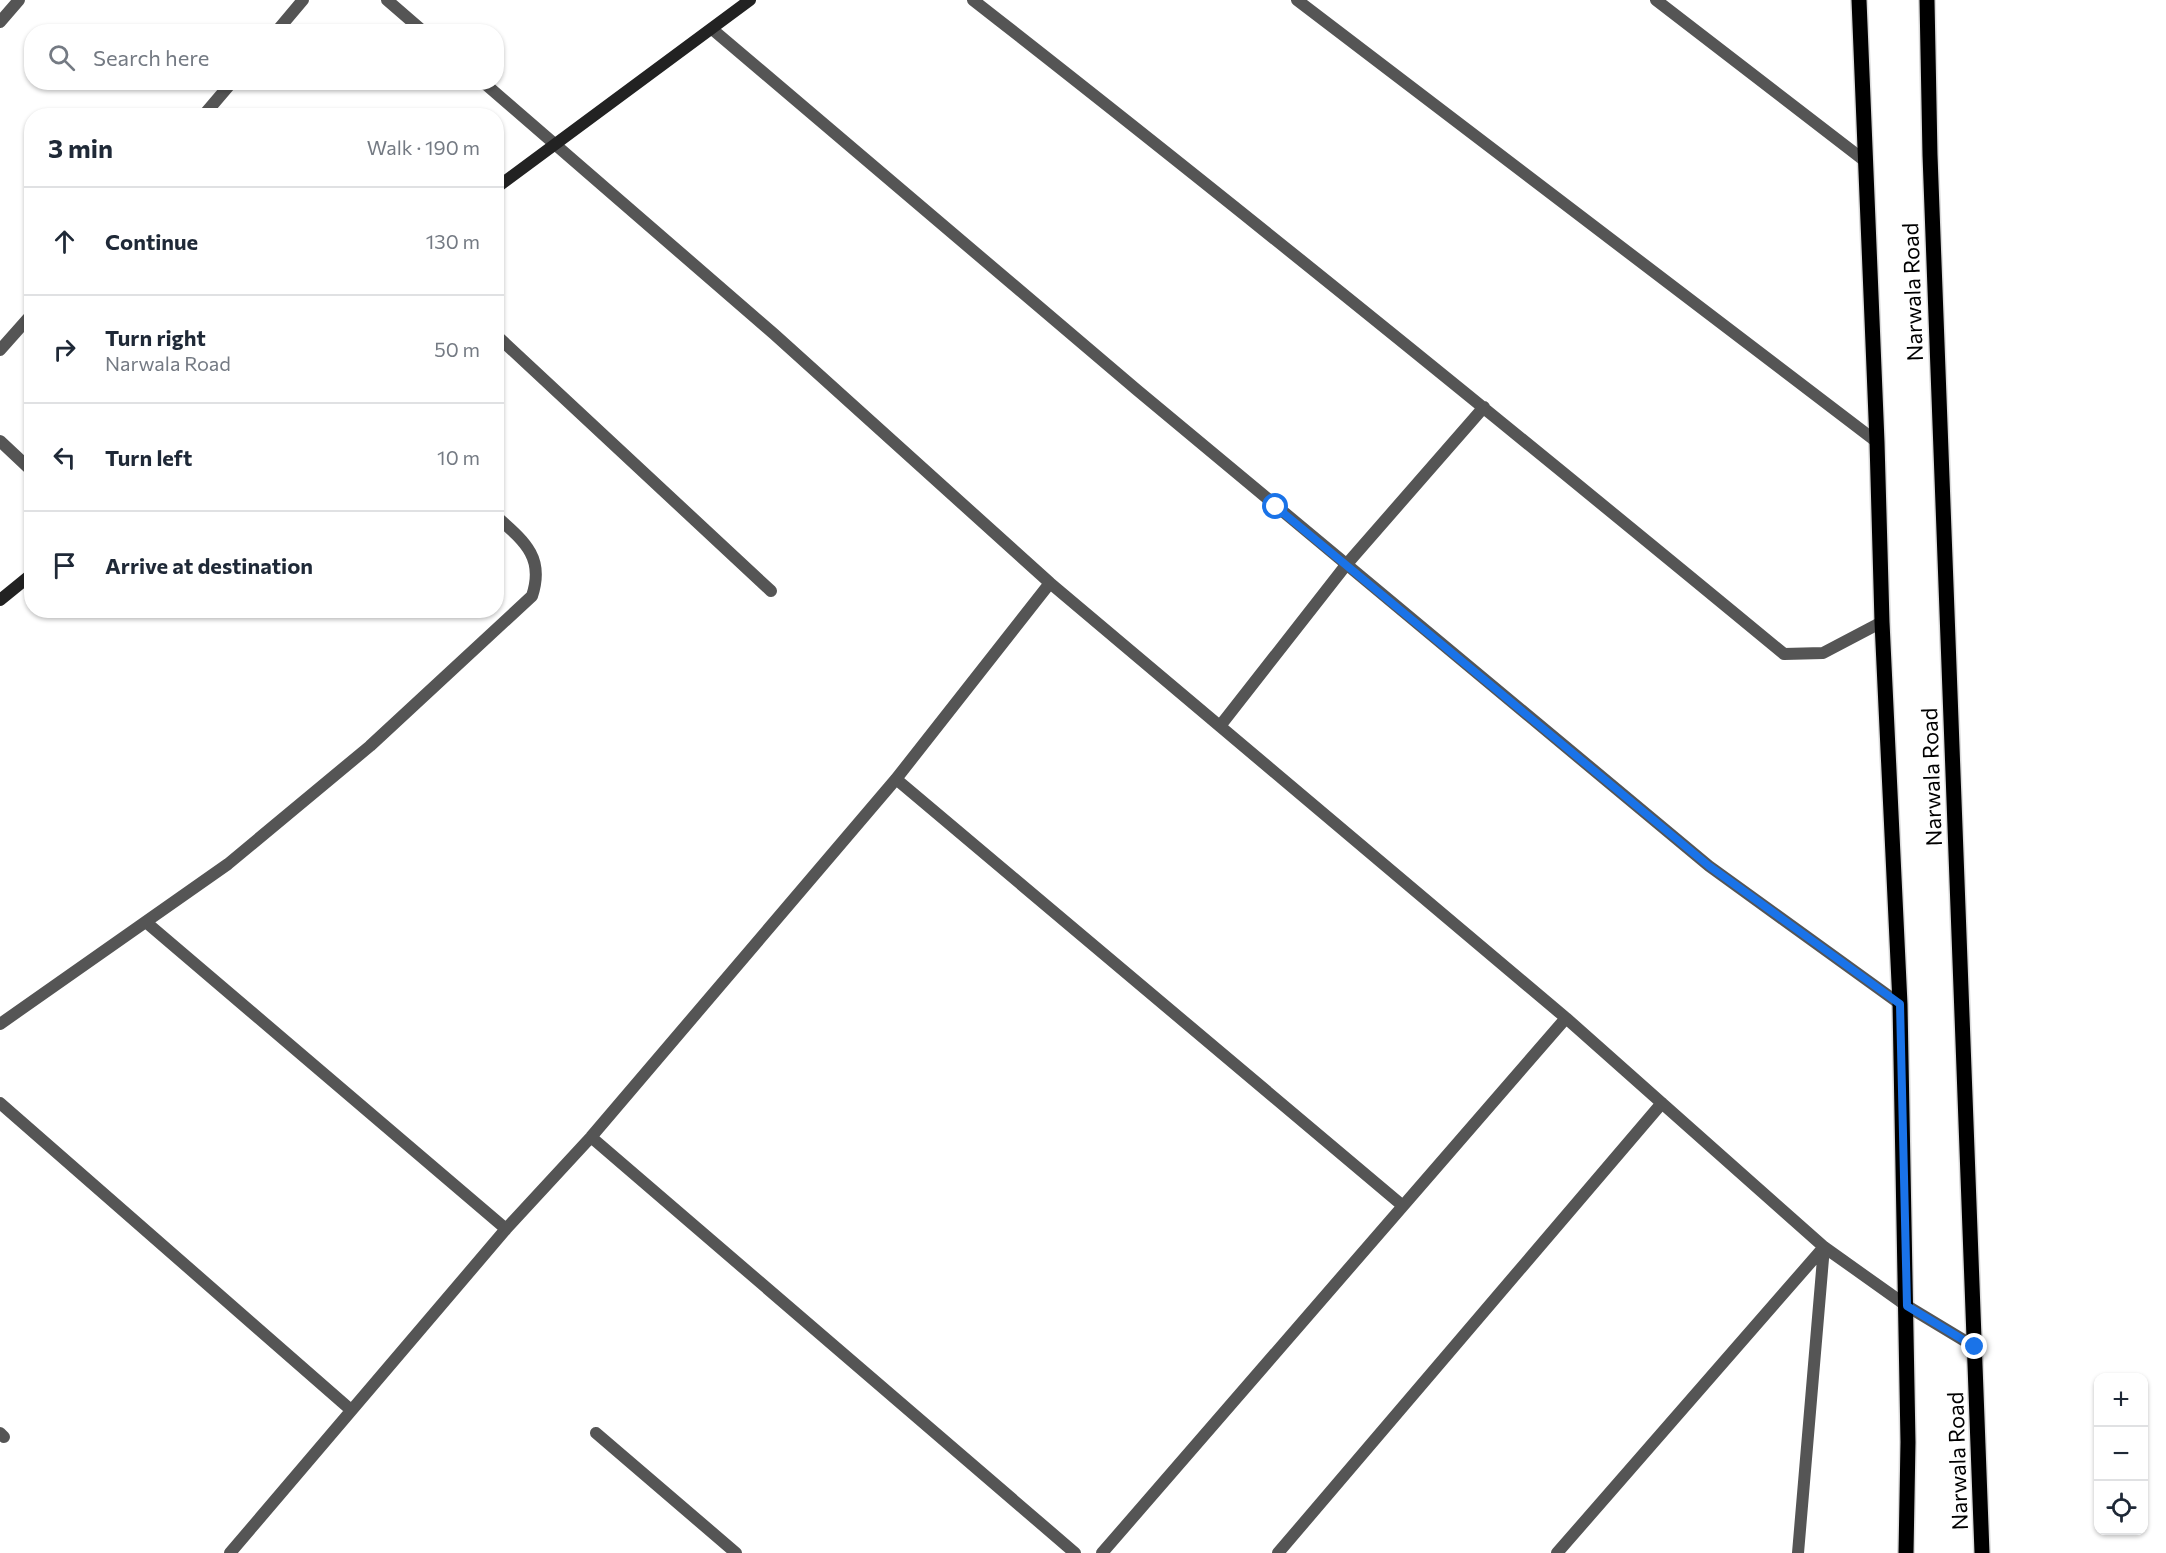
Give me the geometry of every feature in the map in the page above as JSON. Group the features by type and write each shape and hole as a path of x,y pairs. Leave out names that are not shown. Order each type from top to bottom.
{"main road":[{"path":"504,182 750,0"},
{"name":"Narwala Road","path":"1860,0 1882,622 1900,1004 1907,1306 1906,1553"},
{"name":"Narwala Road","path":"1927,0 1930,155 1982,1553"},
{"path":"0,600 24,580"}],"street":[{"path":"0,22 19,0"},
{"path":"283,24 303,0"},
{"path":"387,0 415,24"},
{"path":"973,0 1175,158 1484,407 1784,654 1823,652 1882,622"},
{"path":"1297,0 1877,442"},
{"path":"1656,0 1865,161"},
{"path":"712,28 1137,390 1709,866 1900,1004"},
{"path":"210,108 225,90"},
{"path":"492,90 783,342 1050,583 1566,1018 1824,1247 1907,1306 1975,1347"},
{"path":"0,350 24,323"},
{"path":"504,342 771,591"},
{"path":"1220,726 1346,565 1484,407"},
{"path":"0,441 24,464"},
{"path":"0,1024 228,864 370,746 532,596 537,570 529,550 517,534 504,523"},
{"path":"230,1553 506,1229 591,1137 896,779 1050,583"},
{"path":"896,779 1403,1206"},
{"path":"147,922 506,1229"},
{"path":"1102,1553 1566,1018"},
{"path":"0,1103 351,1410"},
{"path":"1278,1553 1662,1103"},
{"path":"591,1137 1075,1553"},
{"path":"1557,1553 1824,1247"},
{"path":"1798,1553 1824,1247"},
{"path":"596,1433 736,1553"}],"route":[{"path":"1276,507 1709,866 1900,1004 1907,1306 1975,1347"}]}
